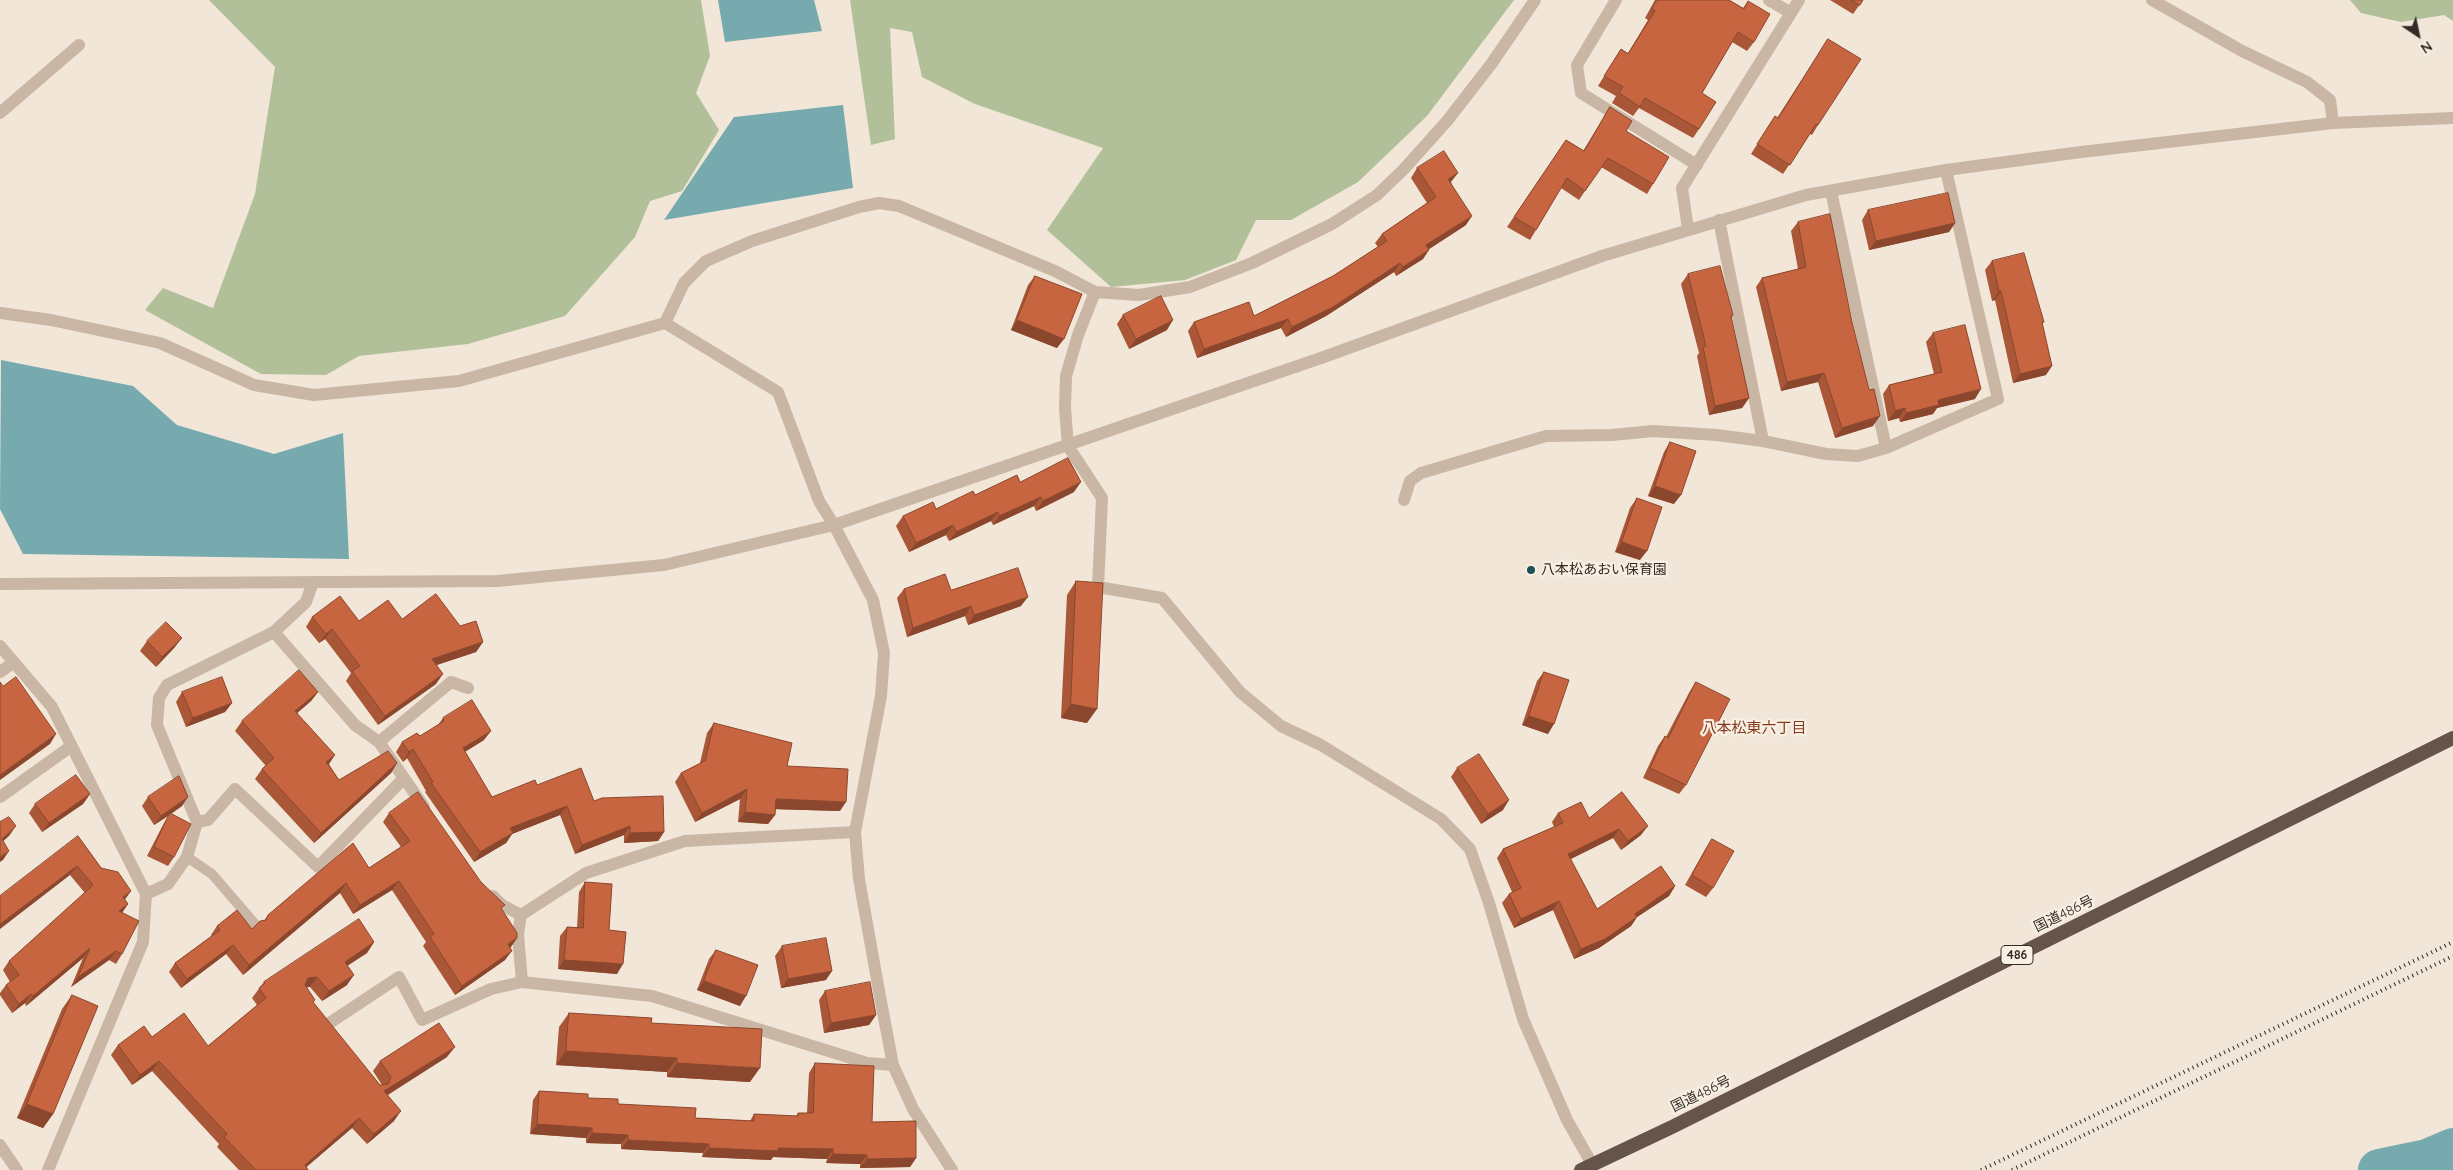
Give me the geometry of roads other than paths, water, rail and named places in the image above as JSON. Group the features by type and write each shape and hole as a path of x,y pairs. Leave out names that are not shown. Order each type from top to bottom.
{"highway":[{"name":"国道486号","path":"1586,1167 1690,1118 2453,738"}],"street":[{"path":"665,323 684,283 706,261 752,241 859,207 879,203 899,206 1055,271 1095,292 1140,295 1190,286 1252,264 1332,224 1377,195 1404,169 1447,121 1492,63 1535,0"},
{"path":"1616,0 1577,65 1581,93 1697,165"},
{"path":"1769,0 1791,13"},
{"path":"1688,229 1682,188 1799,0"},
{"path":"2152,0 2242,51 2307,82 2330,100 2333,123"},
{"path":"0,114 79,45"},
{"path":"0,584 497,581 664,565 834,525 1321,358 1602,256 1806,195 1946,170 2333,123 2453,118"},
{"path":"1404,500 1410,481 1420,472 1546,436 1612,436 1653,431 1716,435 1763,441 1826,454 1858,456 1886,448 1998,399 1946,170"},
{"path":"1831,191 1886,448"},
{"path":"1718,220 1763,441"},
{"path":"1095,292 1078,335 1066,376 1068,446 1102,498 1098,587 1162,598 1240,692 1281,726 1321,745 1441,819 1470,849 1489,903 1523,1020 1586,1167"},
{"path":"0,313 51,320 160,343 254,385 314,395 459,381 665,323 778,392 819,501 834,525 873,600 884,653 881,696 855,832 859,879 893,1065 913,1109 952,1170"},
{"path":"146,894 168,884 188,857 197,822 157,725 159,698 167,685 274,632 306,602 313,582"},
{"path":"274,632 355,725 379,742 431,817"},
{"path":"0,646 52,707 70,747 146,894 143,942 48,1170"},
{"path":"0,672 14,662"},
{"path":"379,742 452,682 468,688"},
{"path":"0,797 70,747"},
{"path":"197,822 208,820 235,789 318,867 404,778"},
{"path":"522,982 518,934 521,915 586,873 685,841 855,832"},
{"path":"481,886 502,905 521,915"},
{"path":"328,1024 399,977 422,1020 491,990 522,982 652,996 867,1063 893,1065"},
{"path":"0,1145 18,1170"}],"lane":[{"path":"188,857 212,874 255,924"}],"water":[{"path":"718,0 814,0 822,31 725,42"},
{"path":"843,105 853,188 664,220 734,117"},
{"path":"1,360 133,386 177,425 274,454 343,433 349,559 23,554 0,509"}],"waterway":[{"path":"2379,1170 2427,1160 2453,1149"}],"railway":[{"path":"1981,1170 2453,942"},
{"path":"2012,1170 2453,956"}],"place":[{"name":"八本松あおい保育園","path":"1531,570"}],"district":[{"name":"八本松東六丁目","path":"1754,728"}]}
